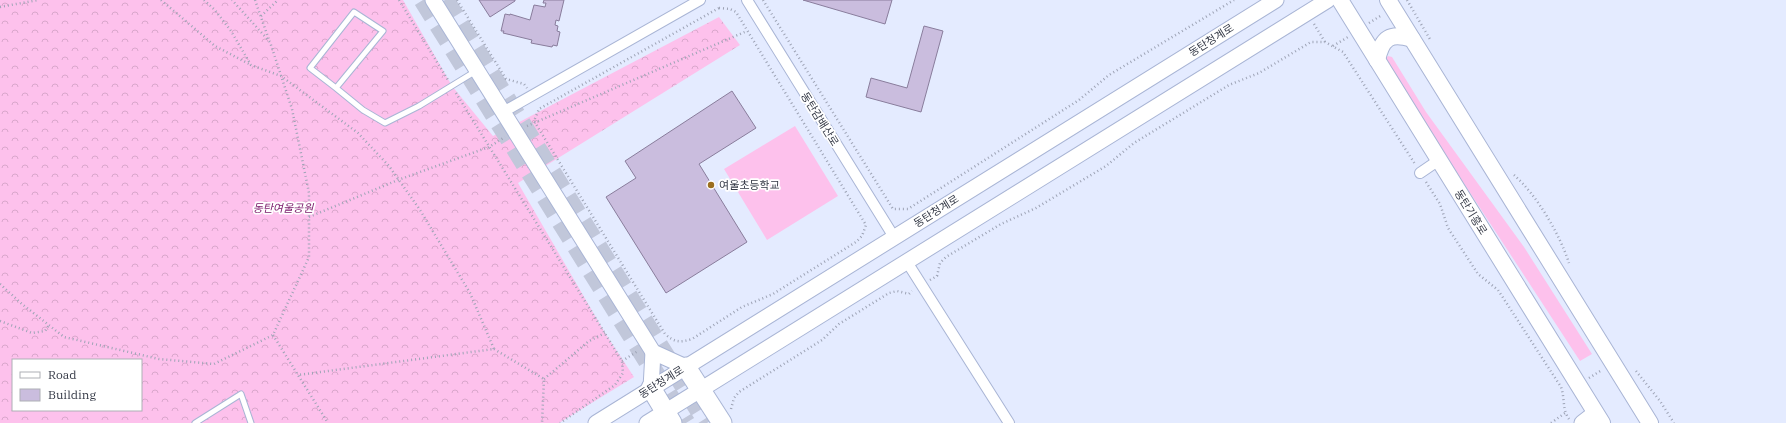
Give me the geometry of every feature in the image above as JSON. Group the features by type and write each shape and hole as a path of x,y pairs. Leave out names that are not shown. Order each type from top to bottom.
{"highway":[{"path":"686,367 700,390 726,417"},
{"path":"651,388 669,417"}],"main road":[{"name":"동탄기흥로","path":"1340,0 1599,418"},
{"path":"1388,0 1650,423"},
{"path":"1377,60 1380,46 1388,38 1399,35 1412,39"}],"street":[{"path":"433,0 653,352 686,367"},
{"path":"503,112 700,0"},
{"name":"동탄감배산로","path":"747,0 894,237"},
{"name":"동탄청계로","path":"596,423 1276,0"},
{"path":"647,423 669,417 700,390 1328,0"},
{"path":"1420,173 1439,160"},
{"path":"907,262 1009,423"},
{"path":"651,388 653,352"},
{"path":"1582,423 1599,418"}],"lane":[{"path":"336,88 383,31 354,12 310,68 363,110 385,123 477,71"},
{"path":"195,423 241,394 251,423"}],"path":[{"path":"0,7 38,0"},
{"path":"161,0 215,46 251,66 281,76 358,133 388,166 420,210 470,293 494,350 544,379"},
{"path":"204,0 215,10 231,31 251,66"},
{"path":"232,0 270,42"},
{"path":"0,284 22,304 64,337 159,359 214,364 273,335 309,257 309,193 292,109 255,0"},
{"path":"261,16 278,0"},
{"path":"398,0 622,360 624,369 620,380 603,395 560,423"},
{"path":"457,0 506,79 524,84"},
{"path":"763,0 893,209 898,210 908,209 1080,100 1109,75 1234,0"},
{"path":"718,8 730,9 736,12 866,225 865,230 860,239 773,294 742,307 692,339 682,342 673,340 665,334 534,123 539,109 718,8"},
{"path":"937,276 940,263 946,257 1001,224 1036,208 1106,166 1134,143 1229,85 1260,73 1311,42 1325,42 1343,52 1440,204 1448,228 1478,274 1498,290 1561,387 1565,413 1551,423"},
{"path":"726,417 734,398 739,392 822,340 839,324 889,293 897,291 909,294"},
{"path":"0,321 32,333 45,331 48,325"},
{"path":"542,423 544,379 589,341 605,333"},
{"path":"273,335 328,423"},
{"path":"298,375 494,350"},
{"path":"1561,387 1578,385 1613,363"}],"green space":[{"name":"동탄여울공원","path":"0,0 403,0 452,86 493,136 719,17 740,45 518,183 605,333 634,377 559,423 0,423"},
{"path":"1388,56 1392,57 1426,112 1524,247 1592,354 1580,361 1384,61"},
{"path":"795,126 838,196 767,240 724,169"}],"building":[{"path":"479,0 515,0 515,1 490,17"},
{"path":"544,0 564,0 559,21 556,20 555,25 558,26 557,31 560,32 557,46 553,45 552,47 531,43 532,40 503,33 504,31 501,31 505,14 530,20 534,5 545,7 546,3 543,3"},
{"path":"803,0 892,0 885,24"},
{"path":"924,26 943,31 921,112 866,97 871,78 907,88"},
{"path":"732,91 756,128 699,164 747,242 666,293 606,197 636,178 625,161"}],"tunnel":[{"path":"423,0 686,423"},
{"path":"445,0 707,423"}],"place":[{"name":"여울초등학교","path":"711,185"}]}
